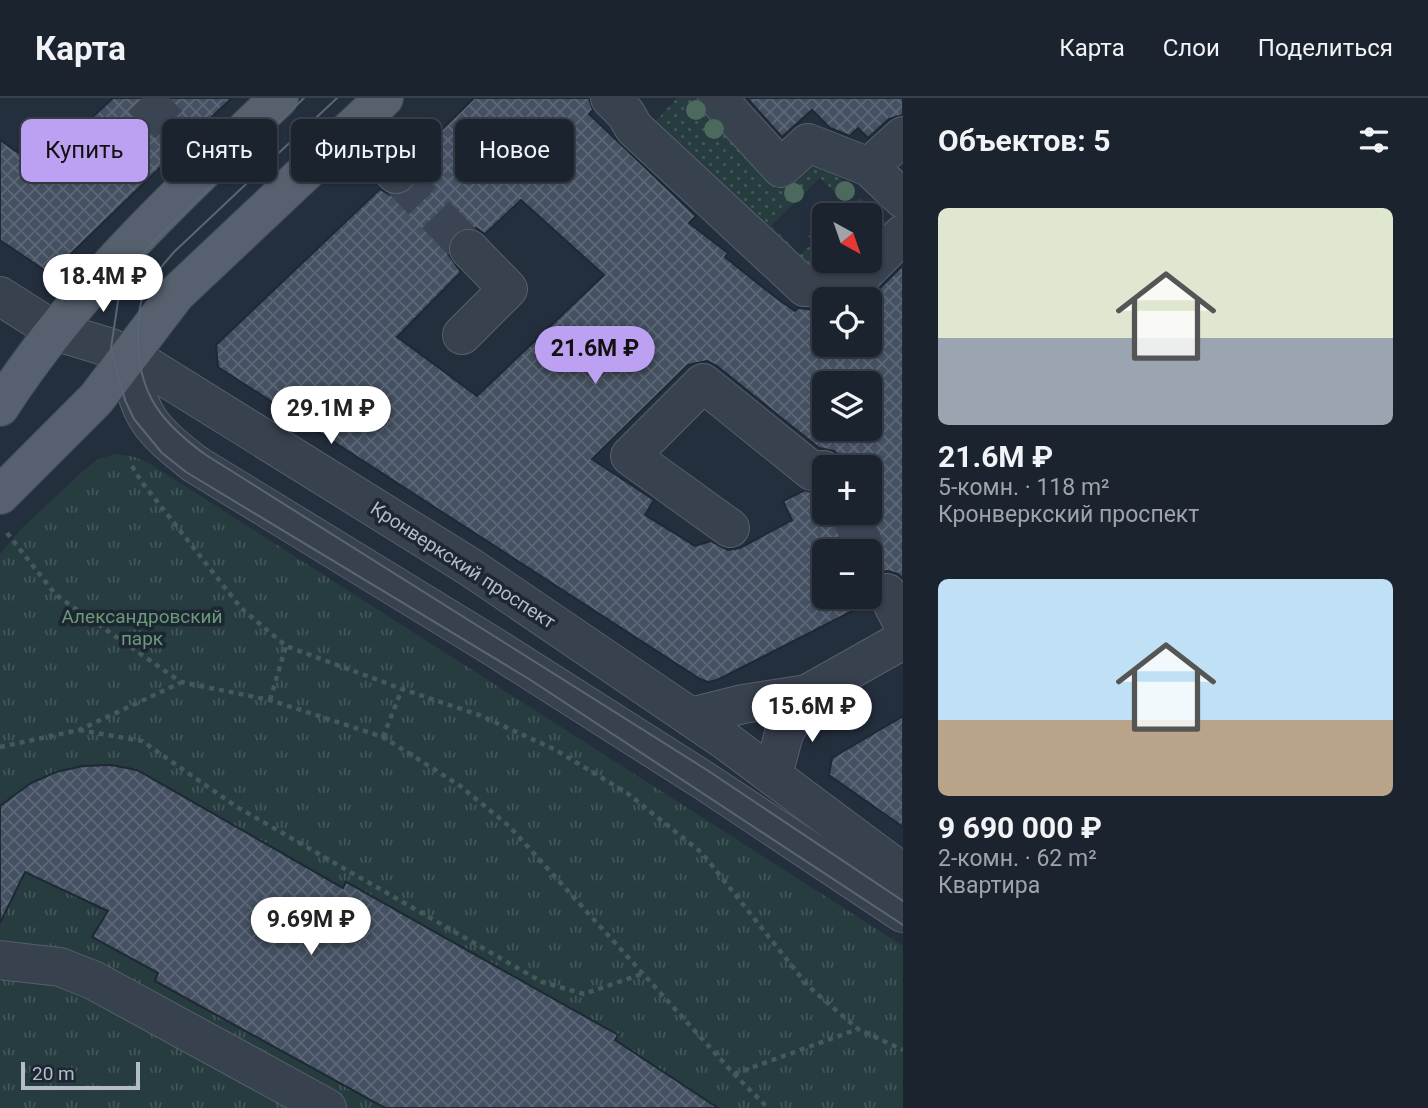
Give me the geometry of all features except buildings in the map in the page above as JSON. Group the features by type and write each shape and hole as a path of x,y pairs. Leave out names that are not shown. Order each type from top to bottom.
{"main road":[{"path":"0,407 55,331 198,153 279,98"},
{"path":"362,119 384,98"},
{"path":"3,513 130,356 176,294 295,182"}],"street":[{"path":"717,98 781,168 808,143 869,167 903,199"},
{"path":"626,103 634,128 805,287 853,284 903,234"},
{"path":"869,167 903,136"},
{"path":"463,335 508,289 469,249"},
{"name":"Кронверкский проспект","path":"0,296 55,331 130,356 470,567 691,717 903,873"},
{"path":"130,356 134,389 142,412 170,444 195,464 529,669 703,780 903,913"},
{"path":"730,528 630,456 703,383 812,471"},
{"path":"691,717 743,704 807,695 903,640"},
{"path":"773,776 784,733 807,695"},
{"path":"0,960 60,967 93,980 327,1108"}],"path":[{"path":"130,459 141,481 241,608 286,646 402,690 479,715 554,749 627,793 702,853 808,986 858,1029 903,1051"},
{"path":"3,513 56,595 181,682 270,700 383,737 460,785 509,826 642,974 768,1108"},
{"path":"270,700 286,646"},
{"path":"0,747 79,730 181,682"},
{"path":"383,737 402,690"},
{"path":"79,730 142,741 237,807 542,982 584,994 642,974"},
{"path":"734,1074 858,1029"}],"green space":[{"path":"677,98 698,98 787,191 820,160 853,190 843,200 820,178 771,226 793,247 785,255 653,124"},
{"path":"882,218 892,227 882,237"},
{"path":"812,244 812,273 846,273 809,276 793,262"},
{"name":"Александровский парк","path":"117,454 149,463 903,946 903,1108 0,1108 0,554 21,529 83,471 98,459"}],"tunnel":[{"path":"142,98 163,119"},
{"path":"404,182 469,249"},
{"path":"855,525 861,539"}],"tram line":[{"path":"304,98 158,237 140,257 120,288 111,348 125,400 134,419 162,453 186,472 529,679 903,925"},
{"path":"337,98 174,252 149,284 140,306 139,359 148,392 156,406 177,432 206,455 707,770 903,901"}]}
